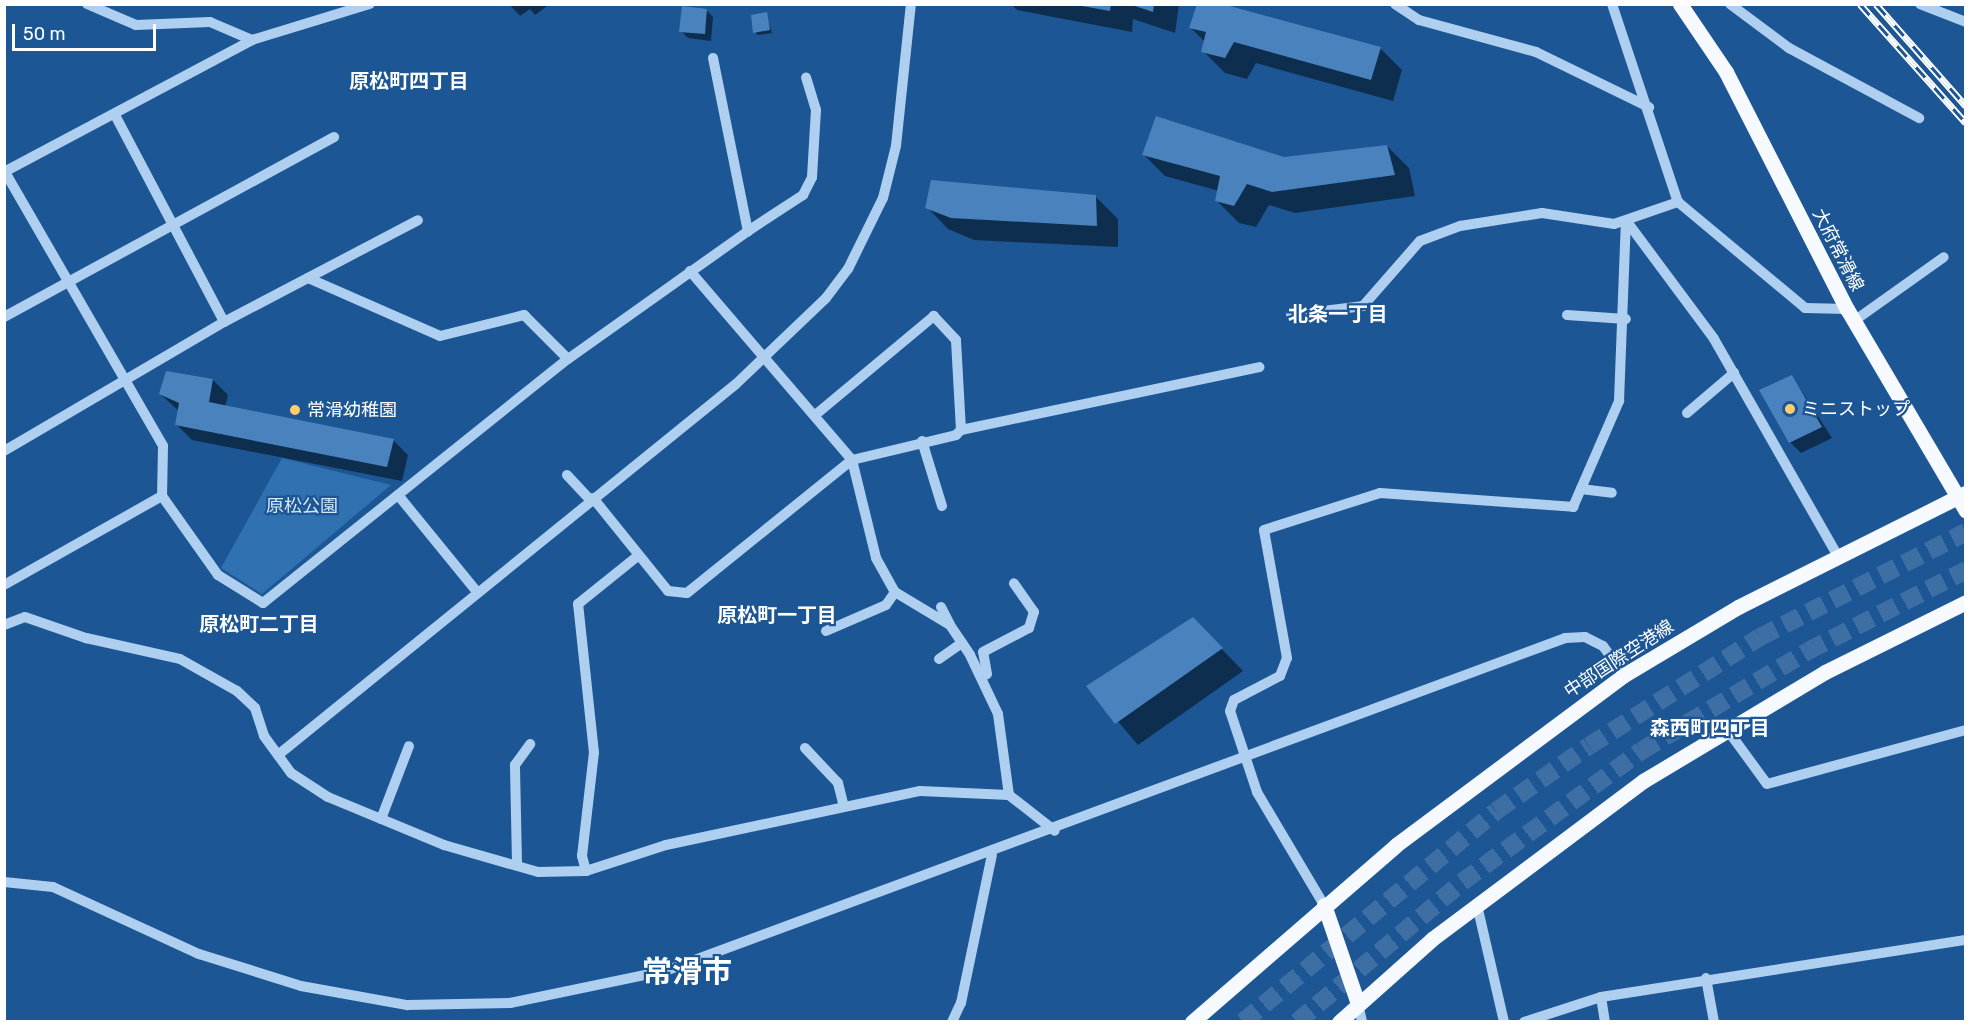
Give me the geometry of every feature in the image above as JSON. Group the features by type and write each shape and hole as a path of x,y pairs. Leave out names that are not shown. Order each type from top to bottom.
{"main road":[{"name":"大府常滑線","path":"1680,4 1726,72 1850,315 1962,495 1965,511"},
{"name":"中部国際空港線","path":"1192,1022 1324,905 1624,675 1836,555 1962,495"},
{"path":"1339,1022 1477,905 1642,781 1726,728 1965,602"},
{"path":"1324,905 1358,1004"}],"street":[{"path":"87,4 136,25 210,22 252,40"},
{"path":"370,4 252,40 5,172 66,285 127,381 163,446 162,496 218,575 263,603 568,359 690,271 803,195 812,177 816,110 806,76"},
{"path":"278,755 766,356 826,298 879,209 896,146 911,4"},
{"path":"1395,4 1419,20 1536,52 1649,107"},
{"path":"1612,4 1649,107 1678,202 1805,308 1850,315 1944,257"},
{"path":"1730,4 1789,48 1919,118"},
{"path":"1920,4 1965,22"},
{"path":"713,58 748,231"},
{"path":"115,115 224,322"},
{"path":"4,317 334,136"},
{"path":"1292,315 1363,306 1420,241 1460,226 1542,213 1593,223 1626,221 1678,202"},
{"path":"4,451 127,381 224,322 418,220"},
{"path":"1324,905 1244,761 1230,711 1234,700 1281,676 1287,657 1264,530 1380,493 1573,507 1619,401 1626,319 1626,221"},
{"path":"1626,221 1734,373 1836,555"},
{"path":"690,271 766,356 852,460 876,558 895,592 950,625"},
{"path":"308,278 440,336 524,315 568,359"},
{"path":"1567,315 1626,319"},
{"path":"815,415 934,316 956,340 961,430"},
{"path":"567,475 592,499 668,591 687,593 852,460 961,430 1259,367"},
{"path":"1687,413 1734,373"},
{"path":"922,441 942,507"},
{"path":"1581,489 1611,493"},
{"path":"398,495 477,592"},
{"path":"4,585 162,496"},
{"path":"586,871 582,856 594,753 578,604 639,555"},
{"path":"983,676 987,674 983,652 1029,628 1034,612 1014,584"},
{"path":"826,632 886,605 895,592"},
{"path":"941,607 983,676 998,714 1010,795"},
{"path":"4,625 25,617 86,638 180,659 237,691 255,708 278,755 291,773 328,797 444,845 560,874 586,871 666,845 843,803 920,791 1010,795 1055,831"},
{"path":"4,882 53,886 200,954 301,986 407,1005 510,1003 616,986 992,855 1566,638 1585,637 1603,646 1624,675"},
{"path":"939,659 962,643"},
{"path":"1726,728 1767,784 1965,730"},
{"path":"517,863 515,765 530,744"},
{"path":"381,819 409,746"},
{"path":"805,748 838,783 843,803"},
{"path":"952,1022 961,1003 992,855"},
{"path":"1477,905 1504,1022"},
{"path":"1524,1022 1601,997 1706,978 1965,940"},
{"path":"1706,978 1714,1022"},
{"path":"1601,997 1605,1022"},
{"path":"1358,1004 1362,1022"}],"green space":[{"name":"原松公園","path":"282,458 391,485 262,594 221,568"}],"building":[{"path":"1082,4 1111,4 1110,11 1082,6"},
{"path":"1132,4 1154,4 1153,12 1132,5"},
{"path":"1197,4 1222,4 1381,47 1371,80 1234,42 1225,58 1201,52 1206,32 1189,28"},
{"path":"682,6 707,9 705,34 679,32"},
{"path":"767,12 770,30 753,33 751,15"},
{"path":"1156,116 1284,157 1387,145 1395,175 1272,192 1247,184 1234,206 1215,201 1220,176 1142,155"},
{"path":"931,180 1096,195 1097,226 951,218 925,208"},
{"name":"常滑幼稚園","path":"166,371 213,379 209,402 394,439 387,467 175,425 179,403 159,394"},
{"name":"ミニストップ","path":"1792,375 1822,427 1789,443 1759,390"},
{"path":"1193,617 1223,648 1115,724 1086,686"}],"tunnel":[{"path":"1243,1022 1496,811 1589,746 1760,637 1966,532"},
{"path":"1297,1022 1462,882 1641,751 1808,651 1966,570"}],"railway":[{"path":"1860,4 1966,123"},
{"path":"1876,4 1966,106"}],"place":[{"name":"ミニストップ","path":"1790,409"},
{"name":"常滑幼稚園","path":"295,410"}],"district":[{"name":"原松町四丁目","path":"409,81"},
{"name":"北条一丁目","path":"1338,314"},
{"name":"原松町一丁目","path":"777,615"},
{"name":"原松町二丁目","path":"259,624"},
{"name":"森西町四丁目","path":"1710,728"},
{"name":"常滑市","path":"687,972"}]}
